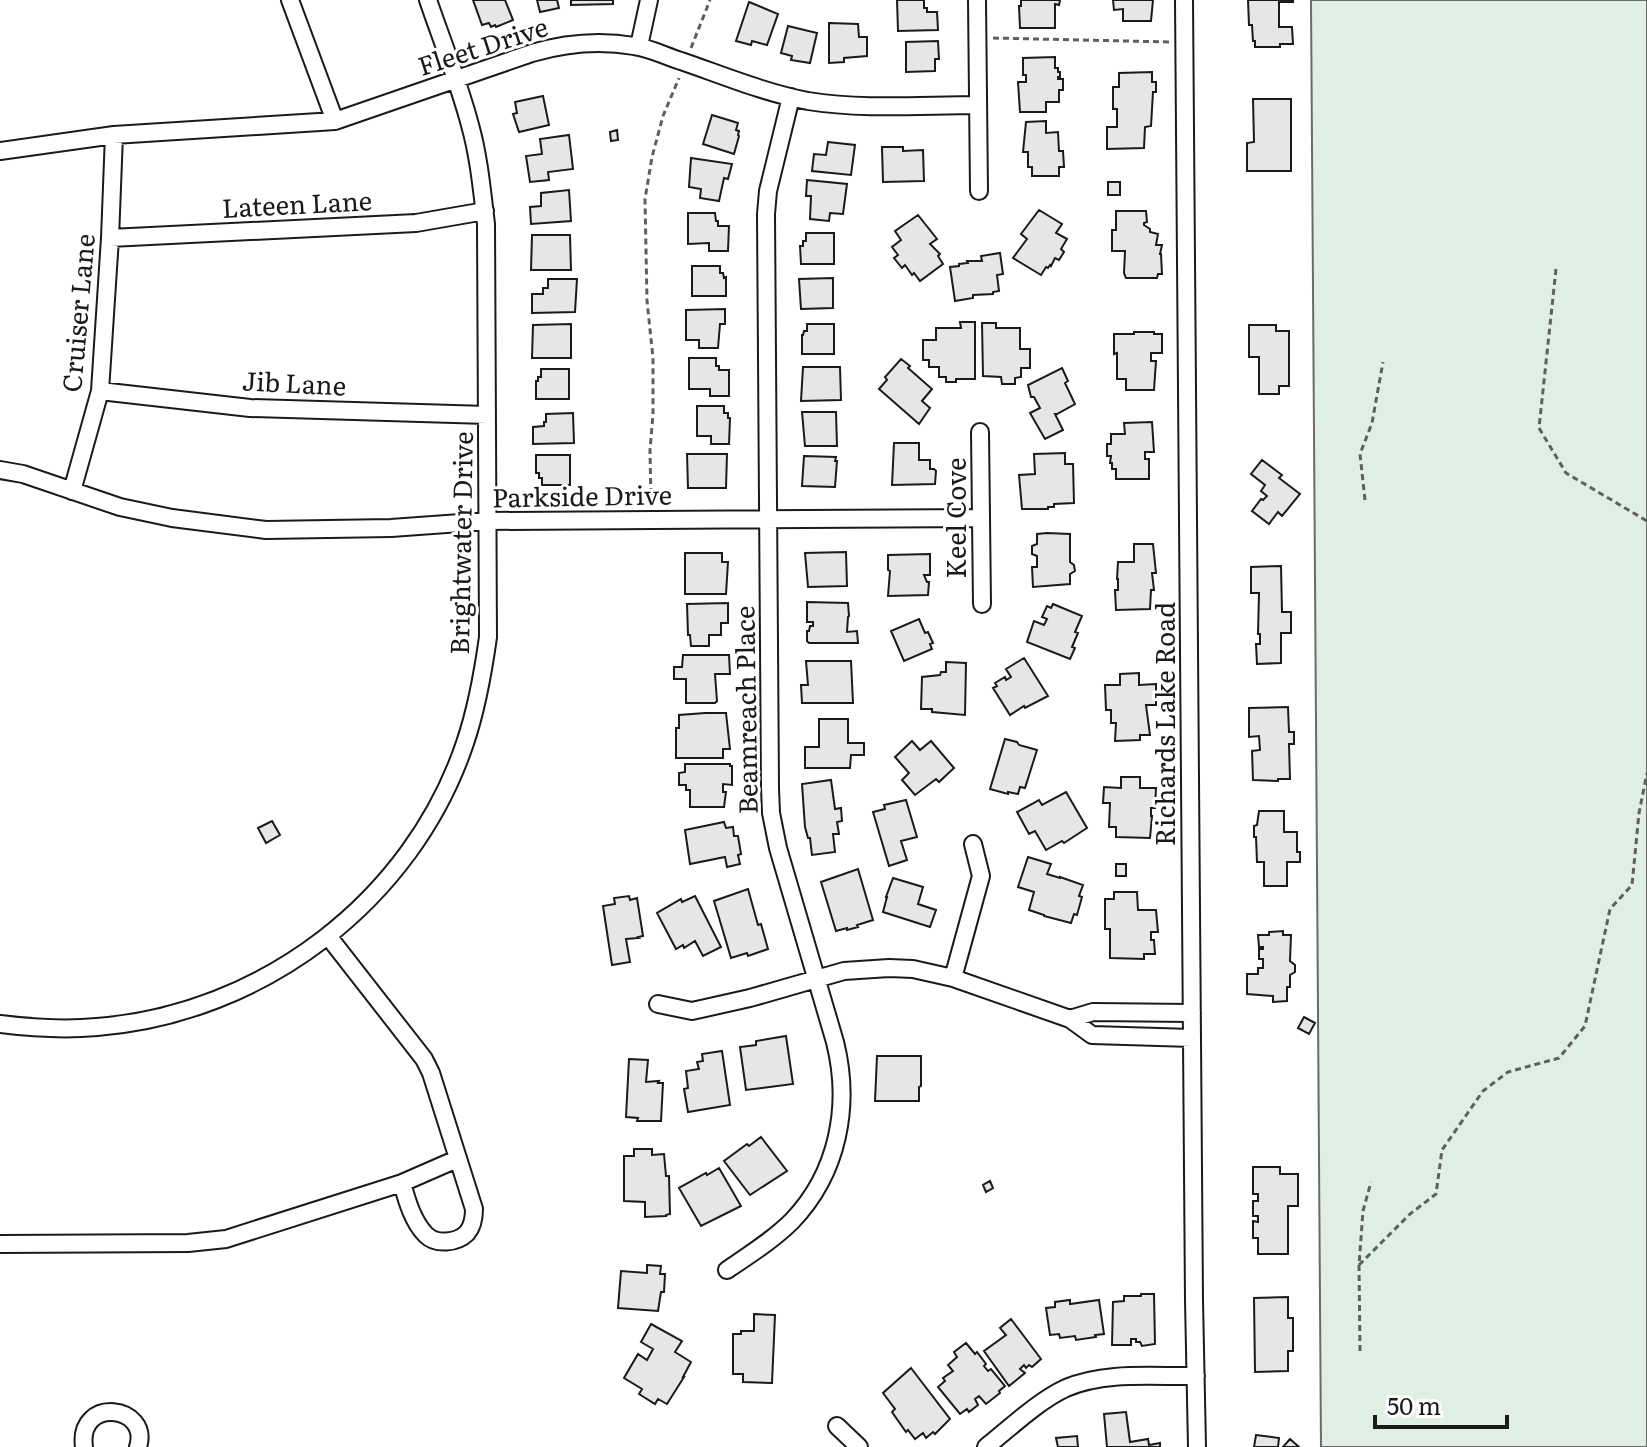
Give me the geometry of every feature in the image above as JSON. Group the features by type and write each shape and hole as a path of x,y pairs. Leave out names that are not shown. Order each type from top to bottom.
{"street":[{"path":"290,0 335,121"},
{"name":"Brightwater Drive","path":"0,1024 32,1028 98,1027 142,1022 192,1009 240,991 279,970 328,936 392,874 437,806 465,745 478,698 488,637 485,211 471,127 428,0"},
{"path":"639,46 649,0"},
{"path":"977,0 979,191"},
{"name":"Richards Lake Road","path":"1184,0 1197,1447"},
{"name":"Fleet Drive","path":"0,151 114,135 335,121 552,47 582,43 639,46 791,97 846,105 978,105"},
{"name":"Beamreach Place","path":"727,1270 775,1236 810,1199 835,1148 842,1118 840,1061 778,848 771,813 766,214 768,191 791,97"},
{"name":"Cruiser Lane","path":"72,491 100,391 114,135"},
{"name":"Lateen Lane","path":"110,238 416,223 485,211"},
{"name":"Jib Lane","path":"100,391 250,408 487,415"},
{"name":"Keel Cove","path":"980,432 982,604"},
{"name":"Parkside Drive","path":"0,470 23,474 120,507 172,518 266,530 391,528 488,521 981,518"},
{"path":"953,978 981,876 973,844"},
{"path":"328,936 424,1059 431,1073 474,1209 474,1220 467,1232 443,1242 429,1238 419,1226 402,1183"},
{"path":"658,1004 692,1011 844,971 889,968 953,978 1070,1019 1092,1035 1192,1038"},
{"path":"1070,1019 1093,1012 1192,1013"},
{"path":"0,1244 188,1243 226,1239 402,1183 457,1159"},
{"path":"986,1447 1066,1388 1110,1377 1196,1376"},
{"path":"84,1447 84,1430 91,1420 103,1412 115,1411 127,1415 137,1427 138,1447"},
{"path":"837,1426 859,1447"}],"path":[{"path":"651,520 653,358 647,301 645,199 663,116 710,0"},
{"path":"978,38 1185,43"},
{"path":"1556,269 1539,428 1566,473 1647,521"},
{"path":"1365,500 1360,454 1372,423 1383,362"},
{"path":"1359,1265 1410,1214 1436,1194 1442,1150 1483,1091 1508,1072 1559,1058 1585,1026 1610,909 1632,885 1639,813 1647,773"},
{"path":"1360,1351 1359,1265 1363,1211 1371,1182"}],"green space":[{"path":"1311,0 1647,0 1647,1447 1321,1447"}],"building":[{"path":"473,0 505,0 513,20 496,27 491,27 489,23 482,25"},
{"path":"537,0 557,0 559,8 540,12"},
{"path":"571,0 613,0 613,4 571,5"},
{"path":"897,0 924,0 927,12 937,12 938,30 898,31"},
{"path":"1021,0 1060,0 1059,5 1055,4 1055,28 1020,28"},
{"path":"1113,0 1153,0 1151,21 1123,21 1123,9 1114,10"},
{"path":"1248,0 1293,0 1279,2 1279,27 1292,27 1293,44 1255,47 1252,25 1249,25"},
{"path":"749,2 778,14 767,45 736,41"},
{"path":"829,23 858,24 859,37 867,37 867,56 829,63"},
{"path":"788,26 817,33 810,63 791,60 792,56 781,53"},
{"path":"938,41 939,59 935,59 935,71 906,72 906,42"},
{"path":"1055,57 1055,68 1060,72 1058,79 1063,79 1059,102 1046,102 1046,112 1020,112 1018,82 1026,82 1023,58"},
{"path":"1152,72 1156,92 1153,92 1151,126 1145,127 1144,148 1107,149 1107,127 1117,127 1113,87 1119,87 1119,73"},
{"path":"543,96 549,125 519,132 513,114 517,113 515,102"},
{"path":"1253,99 1291,99 1291,171 1247,171 1247,143 1254,142"},
{"path":"712,115 738,123 736,130 739,136 734,154 703,144"},
{"path":"1046,121 1046,133 1058,132 1064,167 1059,167 1059,176 1032,176 1032,167 1028,167 1028,152 1023,152 1026,122"},
{"path":"617,130 618,140 611,141 610,132"},
{"path":"569,135 573,169 548,172 549,180 530,182 526,156 542,154 540,139"},
{"path":"828,142 855,145 851,175 812,171 814,154 826,155"},
{"path":"882,147 903,147 903,151 923,150 924,181 883,182"},
{"path":"691,158 732,164 728,179 724,178 719,201 700,198 701,189 689,187"},
{"path":"807,180 847,184 843,214 830,213 829,221 810,219 811,196 806,196"},
{"path":"1108,182 1120,182 1120,195 1108,195"},
{"path":"569,190 571,221 531,224 530,207 541,206 541,193"},
{"path":"1039,210 1062,224 1056,233 1067,239 1059,260 1055,258 1041,275 1013,258 1027,239 1021,234"},
{"path":"1116,211 1146,211 1147,222 1144,225 1150,232 1158,234 1156,245 1162,245 1162,274 1158,274 1157,278 1126,278 1125,251 1112,251"},
{"path":"688,213 715,213 718,226 729,226 728,251 709,251 709,243 688,244"},
{"path":"918,215 937,239 930,244 940,254 938,256 943,264 920,281 905,265 902,268 894,258 898,255 892,247 901,240 895,231"},
{"path":"806,233 834,233 834,264 801,264 800,246 806,241"},
{"path":"532,235 570,235 571,270 531,270"},
{"path":"1000,253 1003,274 997,275 999,291 955,301 950,267 967,261 982,261 981,256"},
{"path":"692,266 720,266 720,273 726,277 726,296 692,296"},
{"path":"833,278 833,308 801,309 799,279"},
{"path":"548,279 577,279 575,312 532,313 532,294 543,294 543,288 548,288"},
{"path":"725,309 725,324 720,324 718,348 699,348 699,340 686,340 686,310"},
{"path":"960,322 975,322 975,379 946,382 946,377 939,377 939,367 929,367 929,360 923,360 923,340 936,340 936,328 961,328"},
{"path":"982,323 996,323 996,328 1020,328 1020,349 1030,349 1030,368 1021,368 1021,377 1015,378 1015,384 1002,384 1001,377 983,376"},
{"path":"571,324 571,358 532,358 533,325"},
{"path":"807,324 834,324 834,354 802,354 802,335 807,331"},
{"path":"1249,325 1276,325 1276,331 1289,331 1289,386 1279,386 1279,394 1259,394 1259,357 1249,357"},
{"path":"1114,334 1162,334 1162,353 1151,353 1151,361 1156,361 1154,390 1126,390 1126,379 1117,379"},
{"path":"689,358 716,358 719,370 729,370 729,396 710,396 710,389 689,389"},
{"path":"901,359 932,389 922,401 930,408 919,424 879,389"},
{"path":"803,367 840,367 841,400 801,401"},
{"path":"1062,368 1075,404 1055,414 1063,430 1045,439 1030,413 1040,408 1031,397 1028,385"},
{"path":"541,369 569,369 569,399 536,399 536,381 541,377"},
{"path":"697,406 724,406 724,413 728,413 730,418 729,444 711,444 711,436 697,436"},
{"path":"802,412 836,412 837,446 805,446"},
{"path":"573,413 574,443 533,444 533,427 544,426 546,414"},
{"path":"1152,422 1154,452 1145,452 1145,459 1149,459 1149,479 1116,479 1116,469 1112,469 1110,463 1111,456 1107,456 1111,434 1125,434 1124,423"},
{"path":"894,443 919,443 919,460 930,460 930,469 936,471 935,484 892,485"},
{"path":"1065,453 1065,464 1073,464 1074,503 1054,504 1048,509 1022,509 1019,475 1035,474 1034,454"},
{"path":"687,454 727,454 726,488 688,488"},
{"path":"536,455 570,455 570,485 542,485 542,478 536,473"},
{"path":"804,456 836,457 835,487 802,486"},
{"path":"1262,460 1300,494 1282,516 1278,512 1269,524 1252,511 1267,496 1261,491 1265,485 1251,474"},
{"path":"1037,534 1070,534 1070,562 1075,571 1070,574 1070,584 1033,587 1032,567 1037,567 1037,556 1032,554 1032,546 1037,544"},
{"path":"1134,544 1153,544 1156,573 1152,573 1154,590 1151,590 1150,609 1116,610 1118,562 1134,562"},
{"path":"846,552 847,586 808,587 805,553"},
{"path":"685,553 722,553 722,562 728,562 726,594 685,594"},
{"path":"930,554 930,575 924,575 929,582 928,595 888,596 888,555"},
{"path":"1281,566 1282,612 1291,612 1291,633 1281,633 1281,663 1257,664 1256,644 1260,644 1259,593 1251,593 1251,567"},
{"path":"807,602 848,603 847,632 857,631 858,643 809,643 807,631 813,622 807,622"},
{"path":"728,603 728,623 721,623 721,635 709,635 709,646 691,646 687,604"},
{"path":"1053,604 1082,616 1075,632 1078,633 1070,659 1027,642 1034,621 1044,625 1047,619 1042,617 1047,606 1051,608"},
{"path":"919,619 933,643 930,644 932,649 904,661 891,631"},
{"path":"683,655 729,655 730,674 715,674 715,703 686,703 686,679 674,679 674,667 682,667"},
{"path":"1024,658 1048,696 1010,715 993,688 997,686 995,683 1011,677 1006,669"},
{"path":"806,661 851,661 853,703 802,703 801,685 808,685"},
{"path":"946,662 966,663 965,715 921,709 922,677 946,672"},
{"path":"1139,673 1139,685 1156,684 1156,705 1146,705 1150,735 1140,735 1140,740 1115,741 1116,723 1111,723 1111,710 1106,710 1105,685 1120,685 1120,674"},
{"path":"1288,707 1289,732 1294,732 1294,744 1289,744 1290,779 1253,780 1252,751 1260,750 1259,736 1249,737 1249,708"},
{"path":"726,713 730,749 723,749 723,758 676,758 679,715"},
{"path":"819,719 848,719 848,743 864,743 864,755 851,755 850,768 805,768 805,747 819,747"},
{"path":"1005,739 1037,750 1025,788 1020,787 1018,794 990,789"},
{"path":"912,741 920,750 931,741 954,768 939,782 936,779 915,795 902,780 909,773 895,757"},
{"path":"685,764 732,766 732,785 723,784 723,792 726,792 724,807 690,807 690,790 686,790 686,785 679,785 679,773 685,772"},
{"path":"1121,777 1140,777 1140,788 1156,788 1155,808 1151,808 1150,838 1116,837 1116,827 1109,827 1110,803 1103,803 1104,787 1121,788"},
{"path":"831,780 835,809 841,808 842,821 837,822 839,834 833,834 835,852 812,855 805,827 802,784"},
{"path":"1066,792 1087,828 1046,850 1035,831 1029,834 1017,812 1039,800 1042,805"},
{"path":"906,800 917,837 901,841 907,860 889,866 873,812 885,809 884,805"},
{"path":"1259,811 1284,811 1284,832 1297,832 1300,862 1287,862 1287,886 1264,886 1264,862 1257,862 1254,837"},
{"path":"272,821 280,835 266,843 258,828"},
{"path":"724,822 726,828 733,827 734,836 738,836 740,864 727,867 725,857 690,864 685,830"},
{"path":"1028,857 1051,864 1047,874 1083,885 1077,915 1074,914 1071,923 1029,910 1034,892 1018,887"},
{"path":"1116,864 1126,864 1126,876 1116,876"},
{"path":"858,869 873,920 858,927 836,931 821,882"},
{"path":"893,878 923,887 918,904 936,910 930,927 883,912"},
{"path":"748,889 768,949 731,958 714,901"},
{"path":"1114,892 1137,892 1138,910 1156,910 1158,932 1151,932 1155,954 1144,954 1144,959 1110,958 1110,929 1105,929 1105,899 1114,899"},
{"path":"629,896 630,900 637,898 643,936 626,939 630,962 612,965 603,906 615,904 614,898"},
{"path":"695,896 721,947 703,956 695,941 676,949 657,913 681,899 682,902"},
{"path":"1283,931 1283,935 1291,935 1290,961 1295,965 1295,972 1290,975 1290,987 1287,987 1287,1001 1273,1002 1273,996 1247,994 1247,974 1258,974 1258,968 1263,968 1259,949 1263,947 1259,947 1258,935"},
{"path":"1304,1017 1315,1023 1309,1034 1298,1028"},
{"path":"786,1036 793,1084 746,1090 740,1047"},
{"path":"722,1051 730,1105 688,1112 684,1089 688,1088 686,1071 699,1069 697,1062 703,1061 702,1054"},
{"path":"877,1056 921,1056 919,1101 875,1101"},
{"path":"629,1059 648,1060 646,1082 663,1083 661,1121 637,1121 638,1118 626,1117"},
{"path":"761,1137 787,1171 750,1195 724,1161"},
{"path":"634,1149 652,1149 652,1155 664,1154 666,1176 669,1176 670,1214 645,1217 645,1202 624,1201 624,1156 634,1156"},
{"path":"1253,1167 1280,1167 1280,1174 1298,1174 1298,1206 1288,1206 1288,1254 1258,1254 1258,1238 1253,1238 1253,1221 1258,1222 1258,1216 1253,1216 1253,1201 1258,1201 1258,1194 1253,1194"},
{"path":"719,1168 741,1206 701,1226 679,1188"},
{"path":"990,1181 993,1188 986,1192 983,1185"},
{"path":"647,1265 661,1266 660,1274 665,1274 658,1311 618,1308 621,1271 647,1273"},
{"path":"1154,1294 1155,1344 1142,1346 1136,1339 1131,1339 1131,1345 1112,1345 1113,1302 1124,1301 1124,1296"},
{"path":"1288,1297 1288,1318 1293,1318 1293,1351 1288,1351 1288,1371 1255,1372 1254,1298"},
{"path":"1070,1300 1070,1304 1099,1300 1104,1334 1076,1340 1075,1336 1060,1338 1059,1334 1050,1335 1046,1308 1055,1307 1055,1302"},
{"path":"754,1314 775,1315 772,1383 743,1382 743,1374 733,1374 733,1334 754,1331"},
{"path":"1011,1319 1041,1359 1032,1367 1029,1365 1026,1368 1024,1365 1020,1369 1025,1373 1009,1386 984,1351 1006,1335 1000,1328"},
{"path":"651,1324 682,1341 675,1352 691,1362 667,1404 658,1399 655,1404 639,1394 642,1389 624,1378 638,1354 647,1360 653,1349 641,1342"},
{"path":"966,1343 975,1354 977,1352 988,1371 991,1369 1005,1386 986,1404 979,1396 975,1399 978,1405 960,1414 938,1387 945,1381 943,1378 953,1371 948,1365 957,1357 954,1352"},
{"path":"911,1368 950,1419 935,1434 933,1432 926,1438 923,1433 915,1439 908,1430 906,1432 883,1393"},
{"path":"1126,1412 1130,1442 1148,1439 1149,1445 1160,1443 1160,1447 1107,1447 1104,1414"},
{"path":"1256,1435 1279,1438 1278,1447 1254,1447"},
{"path":"1077,1436 1078,1447 1058,1447 1056,1438"},
{"path":"1290,1439 1299,1447 1283,1447"}]}
